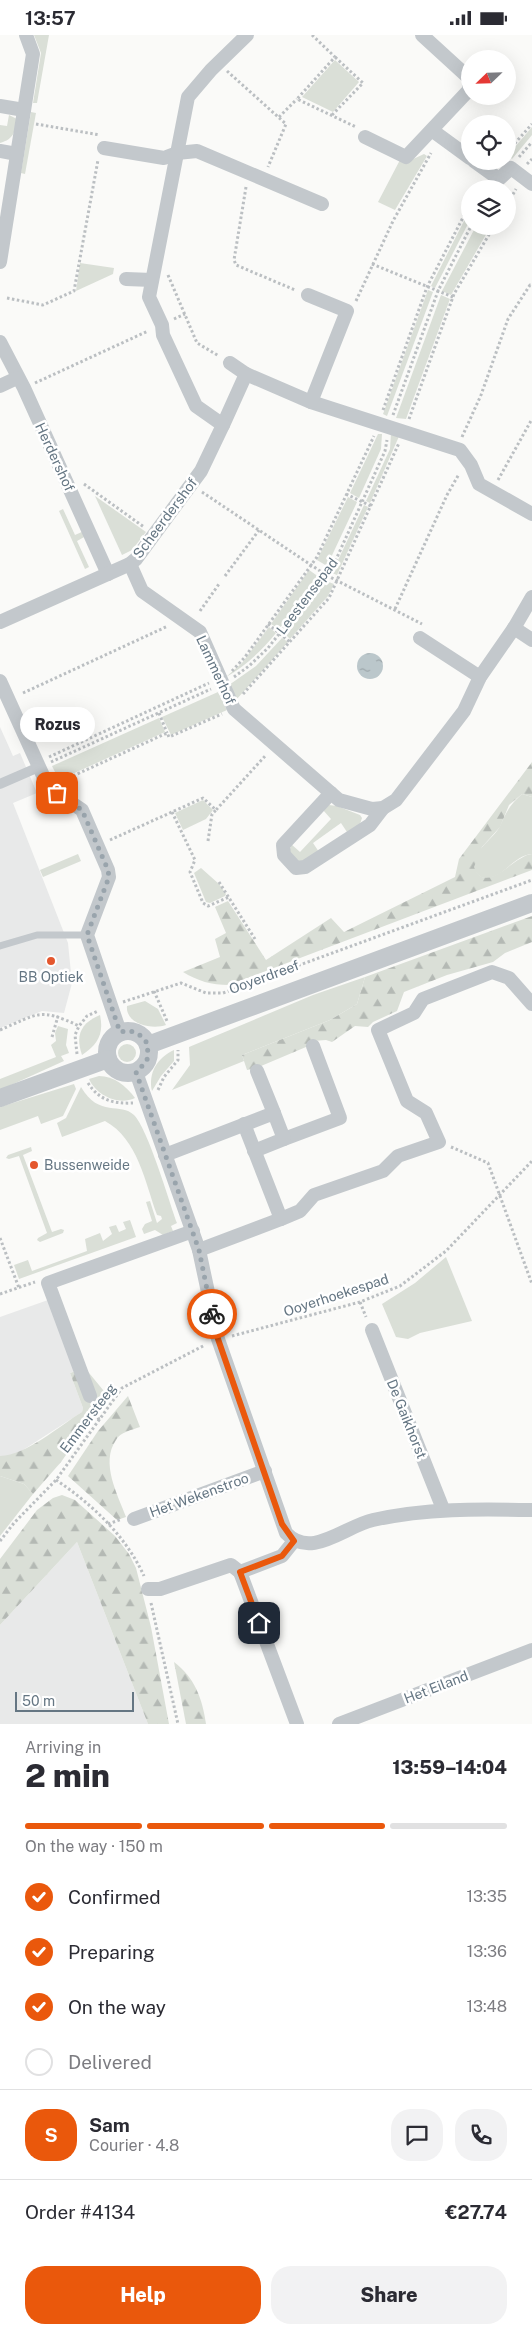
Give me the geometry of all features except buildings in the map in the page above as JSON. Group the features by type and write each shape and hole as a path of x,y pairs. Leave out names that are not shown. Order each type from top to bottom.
{"street":[{"path":"0,262 33,54 26,35"},
{"path":"223,425 196,406 163,335 162,325 150,297 157,251 188,97 218,63 247,35"},
{"path":"365,137 406,157 469,90 469,78 422,35"},
{"path":"0,106 24,110"},
{"path":"432,131 461,152"},
{"path":"102,148 164,158 177,153 197,151 322,204"},
{"path":"0,151 17,154"},
{"path":"486,170 499,179 508,170"},
{"path":"515,170 532,184"},
{"path":"126,279 152,280"},
{"path":"308,295 347,311 312,401"},
{"name":"Herdershof","path":"0,342 108,574"},
{"path":"230,363 246,374 312,401 457,449 468,460 479,484 532,514"},
{"name":"Scheerdershof","path":"0,622 130,564 201,471 246,374"},
{"path":"0,385 20,383"},
{"name":"Lammerhof","path":"130,564 142,591 200,632 234,707 331,793 348,804 372,809 383,808"},
{"path":"331,793 283,845 284,855 296,868 305,867 370,825 383,808 396,800 464,711 480,677 514,628 532,597"},
{"path":"514,628 532,640"},
{"path":"420,638 480,677"},
{"path":"0,681 42,763 50,786 82,810 108,870 109,877 87,935 120,1032"},
{"path":"0,784 42,763"},
{"name":"Ooyerdreef","path":"148,1045 532,903"},
{"path":"199,1250 300,1211 314,1195 383,1171 398,1156 439,1142 426,1113 407,1101 378,1031 414,1013 423,999 492,972 509,978 532,1005"},
{"path":"130,1031 139,1034 148,1045 147,1061 136,1072 119,1071 110,1064 108,1059 108,1043 120,1032 130,1031"},
{"path":"254,1151 340,1118 313,1046"},
{"path":"0,1098 108,1059"},
{"path":"258,1071 284,1139"},
{"path":"136,1072 199,1250 218,1339 282,1524 294,1541 304,1544 315,1543 371,1520 443,1509 532,1510"},
{"path":"166,1155 274,1113"},
{"path":"244,1124 281,1219"},
{"path":"90,1396 48,1283 193,1231"},
{"name":"De Gaikhorst","path":"372,1330 443,1509"},
{"name":"Het Wekenstroo","path":"134,1519 265,1471"},
{"path":"240,1572 282,1556 294,1541"},
{"path":"148,1589 160,1589 231,1565 240,1572 297,1724"},
{"name":"Het Eiland","path":"339,1724 532,1650"}],"lane":[{"path":"0,946 37,935 87,935"}],"path":[{"path":"312,35 363,83 332,115"},
{"path":"279,117 335,57"},
{"path":"218,63 286,124 257,177 247,181 234,260 236,265 308,295"},
{"path":"297,99 367,132 365,137"},
{"path":"516,142 532,123"},
{"path":"7,298 43,305 74,291 102,148 102,135 36,124"},
{"path":"516,161 532,142"},
{"path":"347,311 353,309 393,221 431,152 420,143"},
{"name":"Leestensepad","path":"42,763 159,713 222,681 257,659 326,575 334,564 385,451 383,424 427,287 461,221"},
{"name":"Leestensepad","path":"42,763 222,681 240,663 320,552 346,494 383,424 438,291 466,235"},
{"name":"Leestensepad","path":"50,786 167,733 169,737 234,707 329,598 404,431 453,297 489,235"},
{"path":"157,251 197,343 230,363"},
{"path":"372,264 453,297"},
{"path":"457,449 481,395 508,319 531,284"},
{"path":"20,383 185,314"},
{"path":"492,491 532,419"},
{"path":"395,609 447,495 468,460"},
{"path":"83,483 154,535"},
{"path":"192,484 326,575 426,626 420,638"},
{"path":"346,494 371,506"},
{"path":"225,576 259,530"},
{"path":"200,611 219,584"},
{"path":"23,693 183,620"},
{"path":"268,624 290,642"},
{"path":"159,713 167,733"},
{"path":"208,841 212,814 276,744"},
{"path":"110,840 203,798 216,810"},
{"path":"172,812 195,861 190,872 203,903 208,906 229,897"},
{"name":"Ooyerdreef","path":"0,1030 39,1014 58,1016 79,1025 87,1016 181,983 206,993 223,993 532,880"},
{"path":"219,882 256,939"},
{"path":"52,1037 58,1016"},
{"path":"439,1142 488,1163 532,1284"},
{"name":"Ooyerhoekespad","path":"218,1339 360,1302 400,1286 446,1251 532,1161"},
{"path":"0,1238 19,1287"},
{"path":"0,1294 39,1280 48,1283"},
{"name":"Emmersteeg","path":"0,1541 56,1480 122,1388 218,1339"}],"shaded area":[{"path":"0,727 13,756 20,753 37,793 13,803 68,943 72,983 64,1013 42,1011 0,1028"},
{"path":"48,1300 75,1371 70,1373 83,1408 82,1412 12,1456 0,1456 0,1317"},
{"path":"77,1542 148,1724 0,1724 0,1625"}],"green space":[{"path":"34,35 49,35 37,103 33,103 41,53"},
{"path":"335,60 359,82 333,112 302,97"},
{"path":"31,112 36,113 25,174 21,173"},
{"path":"9,115 17,119 14,131 11,137 0,143 0,125 7,126"},
{"path":"532,127 532,135 516,154 516,146"},
{"path":"424,154 427,156 395,210 378,202 401,158 411,160"},
{"path":"461,227 462,235 435,288 431,286"},
{"path":"471,235 486,235 451,295 442,291"},
{"path":"80,263 114,268 113,274 76,291"},
{"path":"428,290 433,292 387,416 383,414"},
{"path":"441,295 450,299 406,419 396,418"},
{"path":"391,433 400,434 370,503 366,501 390,449"},
{"path":"378,434 382,434 381,449 359,498 350,493"},
{"path":"95,496 146,532 132,550 122,555"},
{"path":"348,497 357,502 327,566 317,560"},
{"path":"364,505 368,507 337,575 332,573"},
{"path":"63,509 75,535 84,531 86,536 77,541 89,567 85,569 59,511"},
{"path":"309,570 319,577 279,629 271,624"},
{"path":"326,581 334,584 328,596 290,639 285,634"},
{"path":"269,627 276,633 271,639 247,663 226,677 242,663"},
{"path":"282,638 288,642 236,700 229,685 256,666"},
{"path":"218,692 227,710 171,735 162,717"},
{"path":"159,718 165,732 59,780 52,766"},
{"path":"532,762 532,797 522,794 509,805 500,827 482,847 474,867 479,875 486,878 501,872 525,856 532,854 532,870 229,985 205,982 183,972 220,957 215,939 226,933 215,907 228,901 266,960 331,918 344,932 455,877 459,859"},
{"path":"522,794 532,797 532,854 519,858 497,875 481,877 475,871 475,858 497,831 511,805"},
{"path":"203,800 213,810 206,819 183,830 175,813"},
{"path":"329,805 337,806 360,815 362,818 360,824 347,832 341,823 313,843 319,852 299,863 289,854 291,844 300,852 331,819 323,810"},
{"path":"78,854 81,861 43,877 40,870"},
{"path":"201,868 219,884 226,894 225,896 210,903 206,902 194,873"},
{"path":"532,916 532,942 505,953 493,962 447,975 404,992 397,1011 373,1022 368,1027 355,1026 332,1042 326,1040 313,1041 306,1047 254,1069 247,1070 242,1055 330,1020 357,1004 365,977"},
{"path":"365,977 357,1004 330,1020 242,1055 244,1061 172,1090 190,1065 189,1047 313,995"},
{"path":"145,1001 158,1009 166,1025 147,1026 140,1024 130,1017 127,1006"},
{"path":"100,1015 101,1028 99,1038 82,1055 79,1041 81,1031 88,1022"},
{"path":"58,1026 68,1029 66,1045 69,1053 61,1056 64,1061 0,1090 0,1079 56,1057 51,1045 56,1041 55,1033"},
{"path":"127,1044 133,1047 136,1053 133,1059 127,1062 121,1059 118,1053 121,1047"},
{"path":"174,1050 174,1061 161,1076 152,1091 151,1078 155,1067 163,1057"},
{"path":"99,1076 119,1082 135,1098 122,1101 102,1094 92,1085 89,1079"},
{"path":"74,1084 76,1089 63,1116 41,1124 38,1116 0,1130 0,1107"},
{"path":"81,1087 95,1103 109,1108 129,1111 140,1123 152,1150 177,1223 171,1226 173,1231 163,1235 155,1230 144,1234 142,1229 145,1224 152,1221 146,1202 150,1201 157,1223 162,1219 161,1216 157,1215 133,1150 116,1129 105,1121 62,1137 57,1123 66,1118"},
{"path":"31,1147 32,1151 23,1155 52,1232 64,1230 63,1233 40,1242 37,1240 38,1238 47,1233 19,1156 6,1158 8,1155"},
{"path":"130,1220 136,1237 19,1279 14,1265 28,1260 32,1271 87,1251 85,1239 100,1233 103,1241 112,1234 109,1227 116,1225 119,1232 126,1229 123,1222"},
{"path":"446,1257 472,1321 420,1333 408,1339 396,1337 382,1304 415,1283"},
{"path":"85,1368 108,1396 61,1462 33,1494 24,1484 0,1476 0,1456 21,1451 82,1412 83,1408 70,1373"},
{"path":"128,1396 140,1427 120,1435 112,1449 110,1469 112,1479 126,1517 117,1520 68,1476 98,1431"},
{"path":"0,1476 24,1484 33,1494 0,1536"},
{"path":"62,1495 75,1500 115,1536 129,1554 136,1568 151,1627 169,1724 148,1724 77,1542 0,1625 0,1559 37,1510 53,1498"},
{"path":"174,1662 187,1675 196,1689 200,1697 206,1724 186,1724"}],"water":[{"path":"370,653 379,657 383,666 379,675 370,679 361,675 357,666 361,657"}],"way so far":[{"path":"57,793 82,810 109,873 87,935 120,1032 130,1031 139,1034 148,1045 149,1056 147,1061 136,1072 199,1250 212,1314"}],"place":[{"name":"Rozus","path":"57,793"},
{"name":"BB Optiek","path":"51,961"},
{"name":"Bussenweide","path":"34,1165"}],"route":[{"path":"212,1314 218,1339 282,1524 286,1533 294,1541 282,1556 240,1572 259,1623"}]}
